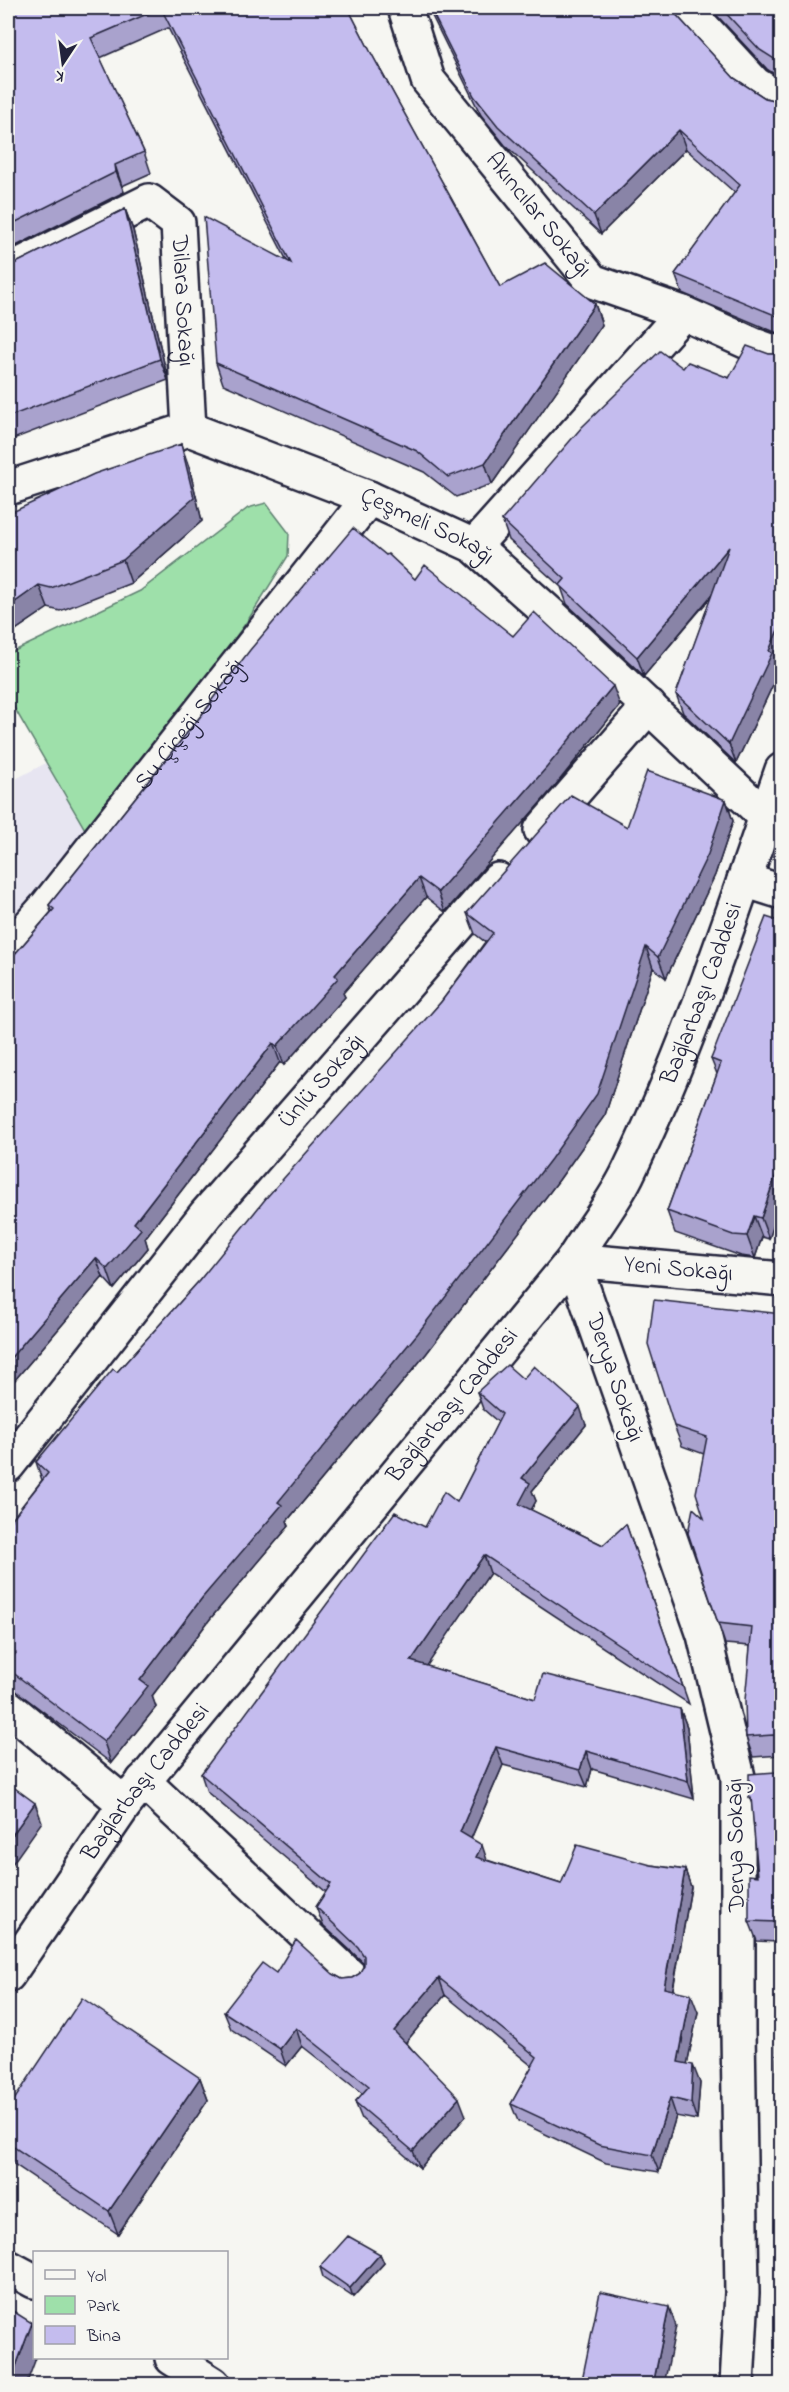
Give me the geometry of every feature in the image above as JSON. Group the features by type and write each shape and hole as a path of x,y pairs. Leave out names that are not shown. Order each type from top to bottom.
{"street":[{"name":"Akıncılar Sokağı","path":"405,8 428,80 592,280 683,313 782,355"},
{"path":"685,8 755,84 782,101"},
{"name":"Dilara Sokağı","path":"8,271 149,201 178,223 189,429"},
{"path":"474,546 683,313"},
{"path":"8,488 189,429"},
{"name":"Çeşmeli Sokağı","path":"189,429 369,498 474,546 766,817"},
{"name":"Su Çiçeği Sokağı","path":"8,950 46,907 369,498"},
{"name":"Ünlü Sokağı","path":"8,1465 206,1214 649,706"},
{"name":"Bağlarbaşı Caddesi","path":"8,1975 134,1793 573,1260 626,1177 679,1057 782,770"},
{"path":"744,880 782,892"},
{"name":"Yeni Sokağı","path":"573,1260 782,1279"},
{"name":"Derya Sokağı","path":"573,1260 704,1635 738,1777 738,2031 742,2293 737,2385"},
{"path":"8,1707 134,1793 352,1978"},
{"path":"738,1777 771,1775"},
{"path":"8,2267 33,2280"},
{"path":"174,2359 213,2385"}],"shaded area":[{"path":"46,763 90,838 8,923 8,783"}],"green space":[{"path":"266,503 289,533 288,556 248,620 90,838 8,697 8,654 140,591 248,508"}],"building":[{"path":"8,8 161,8 91,38 144,152 115,165 116,172 8,226"},
{"path":"161,8 348,8 500,287 545,263 595,304 485,463 448,477 417,451 216,363 204,217 291,263"},
{"path":"430,8 670,8 734,78 765,98 782,99 782,318 675,274 740,185 679,130 594,215 498,126 474,96"},
{"path":"721,8 782,8 782,64 760,50"},
{"path":"125,209 160,359 8,417 8,267"},
{"path":"747,346 769,354 782,353 782,620 769,651 772,653 729,744 676,694 729,547 637,657 560,585 565,579 502,520 582,427 660,351 683,368 688,362 729,378"},
{"path":"181,444 194,498 123,560 51,588 39,585 8,607 8,514 94,474"},
{"path":"353,528 386,555 388,554 415,579 425,565 513,636 534,612 613,686 547,767 438,892 419,878 335,975 338,978 277,1046 273,1043 134,1223 141,1229 107,1269 96,1258 8,1361 8,1233 13,1227 8,1222 8,962 54,909 49,905 212,702 250,650"},
{"path":"647,771 726,800 708,854 658,957 646,947 597,1094 551,1159 418,1333 278,1502 282,1505 202,1598 140,1680 148,1686 104,1742 8,1669 8,1662 16,1653 8,1646 8,1524 48,1473 36,1462 113,1369 117,1372 199,1281 267,1197 441,1002 493,933 467,913 571,795 627,827"},
{"path":"766,917 782,922 782,1157 761,1218 754,1216 747,1236 733,1235 667,1211 721,1063 711,1059"},
{"path":"654,1300 782,1314 782,1736 746,1737 745,1700 752,1627 718,1623 688,1533 693,1508 704,1518 696,1493 707,1437 674,1426 648,1344"},
{"path":"507,1365 523,1379 534,1366 580,1407 522,1478 530,1483 519,1504 603,1545 626,1524 683,1687 484,1555 411,1661 535,1699 543,1674 680,1709 688,1781 586,1751 580,1770 496,1747 460,1832 482,1845 476,1857 561,1884 577,1845 651,1865 685,1870 664,1988 691,1994 678,2062 693,2065 691,2103 670,2098 652,2155 599,2145 511,2104 537,2057 439,1978 394,2031 459,2098 413,2151 355,2102 369,2086 296,2028 280,2049 224,2012 262,1963 276,1973 296,1940 333,1974 342,1979 352,1978 359,1974 364,1965 364,1956 358,1947 316,1907 331,1884 201,1774 395,1512 425,1527 444,1492 457,1502 502,1414 477,1392"},
{"path":"782,1770 782,2113 776,2114 778,1922 749,1921 749,1875 758,1876 751,1797 749,1797 749,1774"},
{"path":"8,1783 35,1803 8,1841"},
{"path":"82,1998 200,2078 109,2211 8,2143 8,2109"},
{"path":"348,2236 380,2254 350,2288 320,2267"},
{"path":"600,2292 669,2307 653,2385 581,2385"},
{"path":"8,2308 32,2323 9,2385 8,2385"}]}
